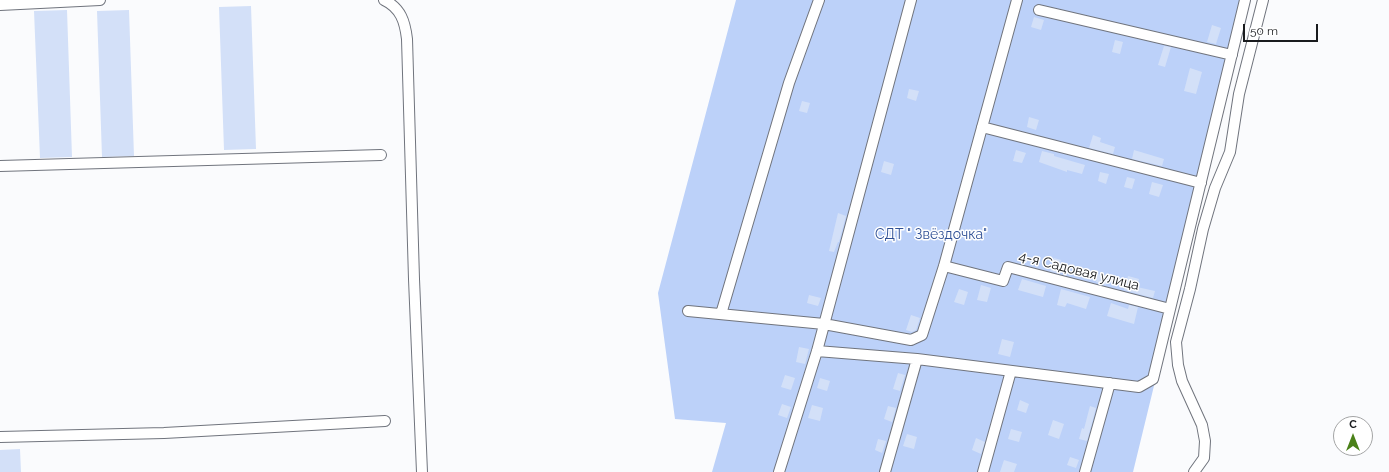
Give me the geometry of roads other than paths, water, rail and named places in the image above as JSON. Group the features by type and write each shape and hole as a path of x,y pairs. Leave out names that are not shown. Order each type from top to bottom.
{"lane":[{"path":"0,5 100,0"},
{"path":"384,0 389,2 400,14 405,23 407,39 414,279 422,472"},
{"path":"721,314 789,83 819,0"},
{"path":"779,472 817,351 911,0"},
{"path":"688,311 824,324 910,340 922,335 944,266 1017,0"},
{"path":"817,351 918,359 1139,387 1153,379 1245,0"},
{"path":"1194,472 1204,458 1205,442 1202,425 1182,381 1178,365 1176,342 1203,229 1215,188 1230,152 1239,94 1263,0"},
{"path":"1039,10 1232,56"},
{"path":"982,127 1201,183"},
{"path":"0,166 381,155"},
{"name":"4-я Садовая улица","path":"944,266 1003,280 1008,267 1170,309"},
{"path":"885,472 918,359"},
{"path":"983,472 1011,371"},
{"path":"1085,472 1110,383"},
{"path":"0,437 164,433 385,421"}],"park label":[{"name":"СДТ \" Звёздочка\"","path":"931,235"}]}
